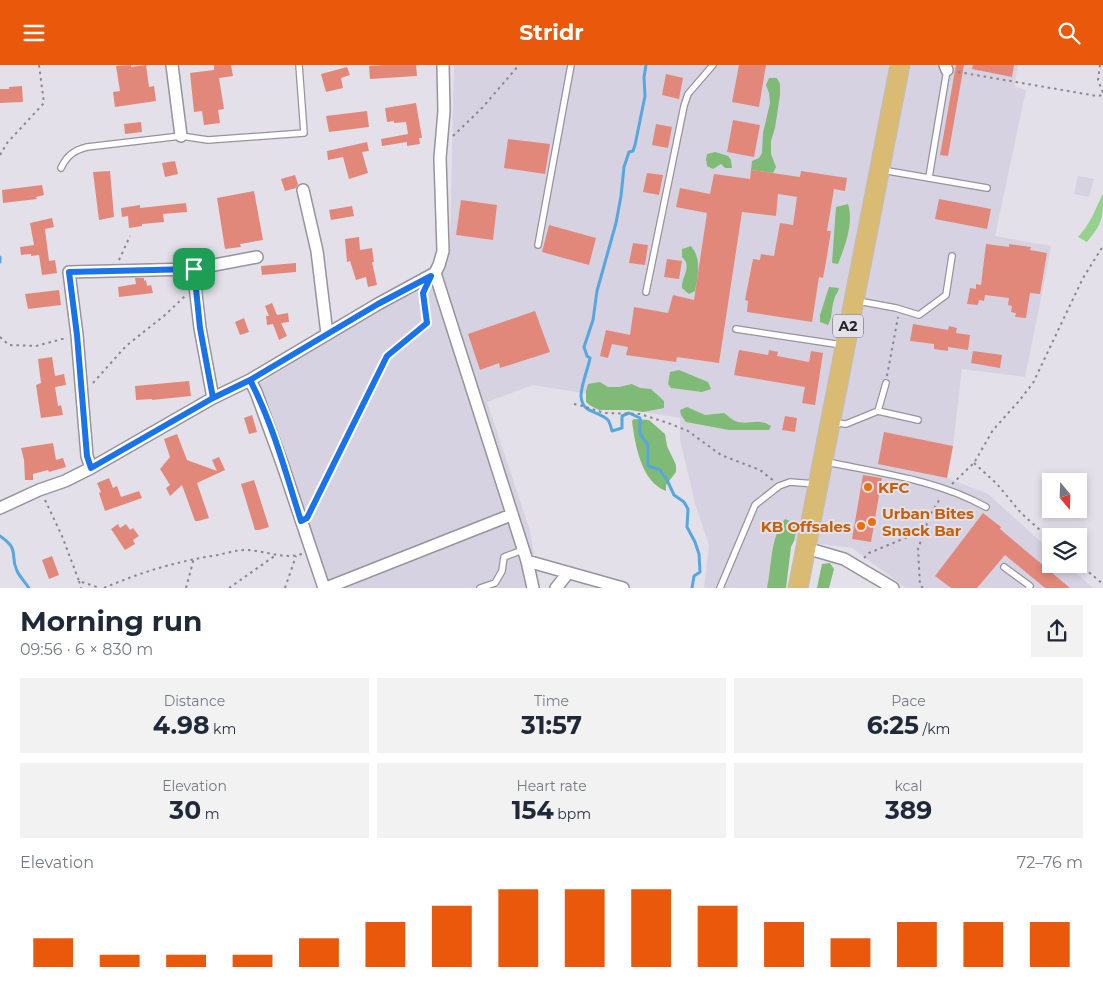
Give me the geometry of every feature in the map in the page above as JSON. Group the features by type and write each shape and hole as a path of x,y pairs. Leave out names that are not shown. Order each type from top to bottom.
{"main road":[{"name":"A2","path":"798,588 900,65"}],"street":[{"path":"172,65 181,137"},
{"path":"0,507 65,481 91,468 213,398 250,380 378,304 433,274 440,265 443,251 440,158 444,111 443,65"},
{"path":"303,190 317,251 328,334"},
{"path":"91,468 87,456 77,335 69,272 194,269 257,257"},
{"path":"194,269 194,288 213,398"},
{"path":"433,274 494,455 533,588"},
{"path":"250,380 282,463 325,588 511,515"},
{"path":"806,548 844,559 892,588"},
{"path":"525,556 568,573 623,588"},
{"path":"556,588 568,573"}],"lane":[{"path":"61,168 65,160 76,150 87,147 181,137 208,139 304,133 299,65"},
{"path":"538,245 571,65"},
{"path":"646,292 684,107 688,94 714,65"},
{"path":"929,177 946,67"},
{"path":"880,170 929,177 988,189"},
{"path":"853,300 900,309 919,315 946,295 952,256"},
{"path":"736,329 844,345"},
{"path":"878,411 886,383"},
{"path":"830,423 846,424 878,411 918,420"},
{"path":"822,461 946,489 968,497 986,507"},
{"path":"720,588 754,505 779,486 790,483 818,484"},
{"path":"480,588 495,583 502,571 504,557 525,556"},
{"path":"1004,567 1030,586 1029,588"}],"path":[{"path":"0,155 7,143 44,103 39,65"},
{"path":"441,142 448,141 469,121 520,65"},
{"path":"946,67 1097,96 1103,94 1098,80 1100,65"},
{"path":"115,272 130,236"},
{"path":"923,588 920,585 918,549 930,515 946,489 974,463 993,430 1033,383 1083,278 1103,246"},
{"path":"301,521 307,518 387,356 427,323 423,293 433,274"},
{"path":"82,396 126,346 166,315 194,288"},
{"path":"886,383 900,309"},
{"path":"0,337 8,345 36,346 77,335"},
{"path":"574,405 583,405 604,413 640,414 668,423 688,431 721,455 760,471 779,486"},
{"path":"974,463 997,483 1021,513 1042,532"},
{"path":"39,490 62,536 81,588"},
{"path":"856,566 870,553 924,532"},
{"path":"104,588 135,574 194,559 245,550 296,556 312,551"},
{"path":"229,588 276,555"},
{"path":"285,588 296,556"},
{"path":"186,588 194,559"},
{"path":"1087,571 1103,584"},
{"path":"79,581 100,588"}],"shaded area":[{"path":"454,65 1018,65 1014,86 1026,90 995,236 1051,246 1048,264 1025,377 962,369 953,446 947,478 988,494 1042,543 1042,573 1076,573 1093,588 906,588 852,548 789,540 777,588 704,588 709,545 696,507 680,440 680,418 589,403 590,394 533,385 487,402 530,531 540,588 330,588 259,384 442,271 450,245"},
{"path":"1078,176 1094,179 1089,197 1074,194"}],"green space":[{"path":"769,78 777,78 780,84 775,128 771,141 771,154 776,167 773,173 751,170 752,161 759,158 762,153 763,133 770,103 766,85"},
{"path":"715,152 728,156 731,160 732,168 725,168 721,164 713,169 707,166 707,154"},
{"path":"1103,194 1101,220 1087,242 1078,237 1090,221"},
{"path":"848,204 850,219 846,242 838,264 832,263 836,207"},
{"path":"691,246 697,256 698,268 695,291 689,294 682,288 687,268 682,257 682,249"},
{"path":"829,287 839,288 834,298 831,319 828,325 820,322 820,315"},
{"path":"679,370 708,382 711,389 702,392 671,388 668,384 670,372"},
{"path":"600,382 608,387 632,384 640,388 651,389 664,401 664,408 643,412 599,410 586,402 586,391 588,384"},
{"path":"687,407 705,415 724,413 735,421 744,423 762,422 771,426 769,430 729,430 686,422 680,410"},
{"path":"634,419 649,420 665,434 667,446 676,465 676,472 666,485 666,491 657,486 645,471 637,451 632,421"},
{"path":"785,519 793,522 797,527 791,547 786,588 767,588 774,543 780,526"},
{"path":"830,563 834,569 829,588 817,588 822,564"}],"building":[{"path":"131,65 131,67 146,65 149,87 154,86 156,101 115,107 113,92 120,91 116,66"},
{"path":"214,65 231,65 233,76 219,78 224,109 218,110 220,123 204,125 202,111 194,112 190,73 214,70"},
{"path":"416,65 417,76 370,79 369,66"},
{"path":"739,65 766,65 759,107 732,102"},
{"path":"956,65 964,65 948,156 940,155"},
{"path":"973,65 1014,65 1012,77 972,69"},
{"path":"347,67 350,75 341,78 343,88 326,92 321,74"},
{"path":"666,74 683,78 679,99 662,95"},
{"path":"22,86 23,102 0,103 0,89"},
{"path":"416,103 422,138 419,138 420,144 407,146 407,142 382,146 381,139 408,134 406,122 387,122 385,108"},
{"path":"367,111 369,127 329,132 326,116"},
{"path":"733,120 760,125 754,157 727,152"},
{"path":"141,122 142,132 125,134 124,124"},
{"path":"656,124 672,127 668,148 652,145"},
{"path":"508,139 550,144 545,174 504,168"},
{"path":"367,142 369,151 362,152 368,173 349,179 343,157 328,160 327,151"},
{"path":"175,161 178,174 165,177 162,163"},
{"path":"751,170 800,177 801,171 847,178 845,191 834,189 827,231 831,231 827,256 823,278 819,277 812,322 747,312 748,301 745,300 753,259 760,260 761,254 774,256 780,223 793,225 797,197 778,194 776,216 742,212 719,363 677,357 676,362 626,355 628,347 612,344 608,358 600,356 606,330 630,335 634,307 668,313 673,295 694,300 707,213 676,207 680,188 710,194 714,174 750,179"},
{"path":"110,171 114,217 99,220 93,172"},
{"path":"647,173 663,175 659,195 643,192"},
{"path":"295,175 298,184 296,188 285,191 281,179"},
{"path":"42,185 44,195 36,197 37,199 3,203 2,190"},
{"path":"254,191 263,240 240,244 241,247 225,249 217,198"},
{"path":"939,199 991,209 987,229 935,219"},
{"path":"461,200 497,205 493,240 456,235"},
{"path":"186,203 187,212 163,214 164,222 142,224 142,226 129,228 128,216 122,217 121,208 140,205 140,208"},
{"path":"352,206 354,216 331,220 329,210"},
{"path":"52,218 54,227 45,229 49,261 55,260 57,273 42,275 39,255 21,255 20,247 34,245 30,223"},
{"path":"549,225 596,238 589,265 542,252"},
{"path":"359,237 360,250 372,248 374,262 372,262 377,285 368,287 366,277 356,280 350,261 347,262 345,239"},
{"path":"633,243 648,245 645,265 629,263"},
{"path":"986,244 1009,247 1009,244 1031,247 1030,250 1047,253 1040,294 1030,293 1026,318 1015,317 1016,313 1011,312 1012,306 1008,305 1009,298 985,295 984,301 979,300 978,305 967,304 970,288 976,289 976,284 981,285"},
{"path":"667,259 682,261 679,279 664,277"},
{"path":"296,263 296,272 262,275 261,266"},
{"path":"135,278 144,278 147,286 151,285 153,293 119,297 118,287 136,284"},
{"path":"59,290 61,305 28,309 25,294"},
{"path":"272,303 277,315 288,313 289,322 281,323 287,336 279,340 273,324 267,325 266,316 269,316 265,306"},
{"path":"535,311 550,352 500,368 499,363 480,370 468,334"},
{"path":"244,318 249,332 240,335 235,322"},
{"path":"913,324 948,330 949,326 957,328 956,333 970,335 968,350 948,347 948,351 934,349 934,344 910,341"},
{"path":"739,350 768,355 769,350 778,352 777,356 809,362 811,351 823,353 815,405 802,403 805,387 734,375"},
{"path":"973,351 1002,355 1000,368 971,363"},
{"path":"52,357 55,376 64,374 66,385 55,387 58,406 61,405 63,415 41,418 36,385 41,383 38,359"},
{"path":"189,381 191,396 136,400 135,386"},
{"path":"252,415 257,432 249,434 244,418"},
{"path":"785,416 797,418 795,432 782,430"},
{"path":"884,432 953,446 947,478 878,464"},
{"path":"177,434 187,460 217,471 212,460 219,457 225,470 197,483 209,518 195,521 182,485 170,496 166,488 170,485 160,469 170,457 164,439"},
{"path":"53,443 56,460 63,458 66,467 33,474 33,480 25,480 21,448"},
{"path":"863,475 882,478 871,542 852,539"},
{"path":"109,478 113,488 117,486 121,497 139,491 142,498 105,511 97,483"},
{"path":"254,480 269,527 259,530 255,530 241,484"},
{"path":"983,513 1042,564 1042,573 1052,573 1070,588 1045,588 1005,555 977,588 951,588 935,576"},
{"path":"118,524 120,528 126,524 130,530 133,528 139,536 133,540 135,544 125,550 111,529"},
{"path":"52,556 59,575 49,579 42,560"}],"waterway":[{"path":"646,65 644,77 645,96 635,145 633,151 629,152 624,167 616,223 597,291 593,320 584,347 587,356 590,358 581,396 584,406 608,420 612,431 622,428 622,416 629,413 640,418 640,434 648,445 648,466 660,470 674,495 684,502 688,509 687,527 699,554 700,572 694,576 692,588"},
{"path":"0,257 0,262"},
{"path":"0,536 10,545 17,571 29,588"}],"place":[{"name":"KFC","path":"868,487"},
{"name":"Urban Bites Snack Bar","path":"872,522"},
{"name":"KB Offsales","path":"861,526"}],"route":[{"path":"194,269 69,272 77,335 87,456 91,468 213,398 250,380 378,304 431,276 423,293 427,323 387,356 307,518 301,521 282,463 250,380 213,398 194,288 194,269"}]}
